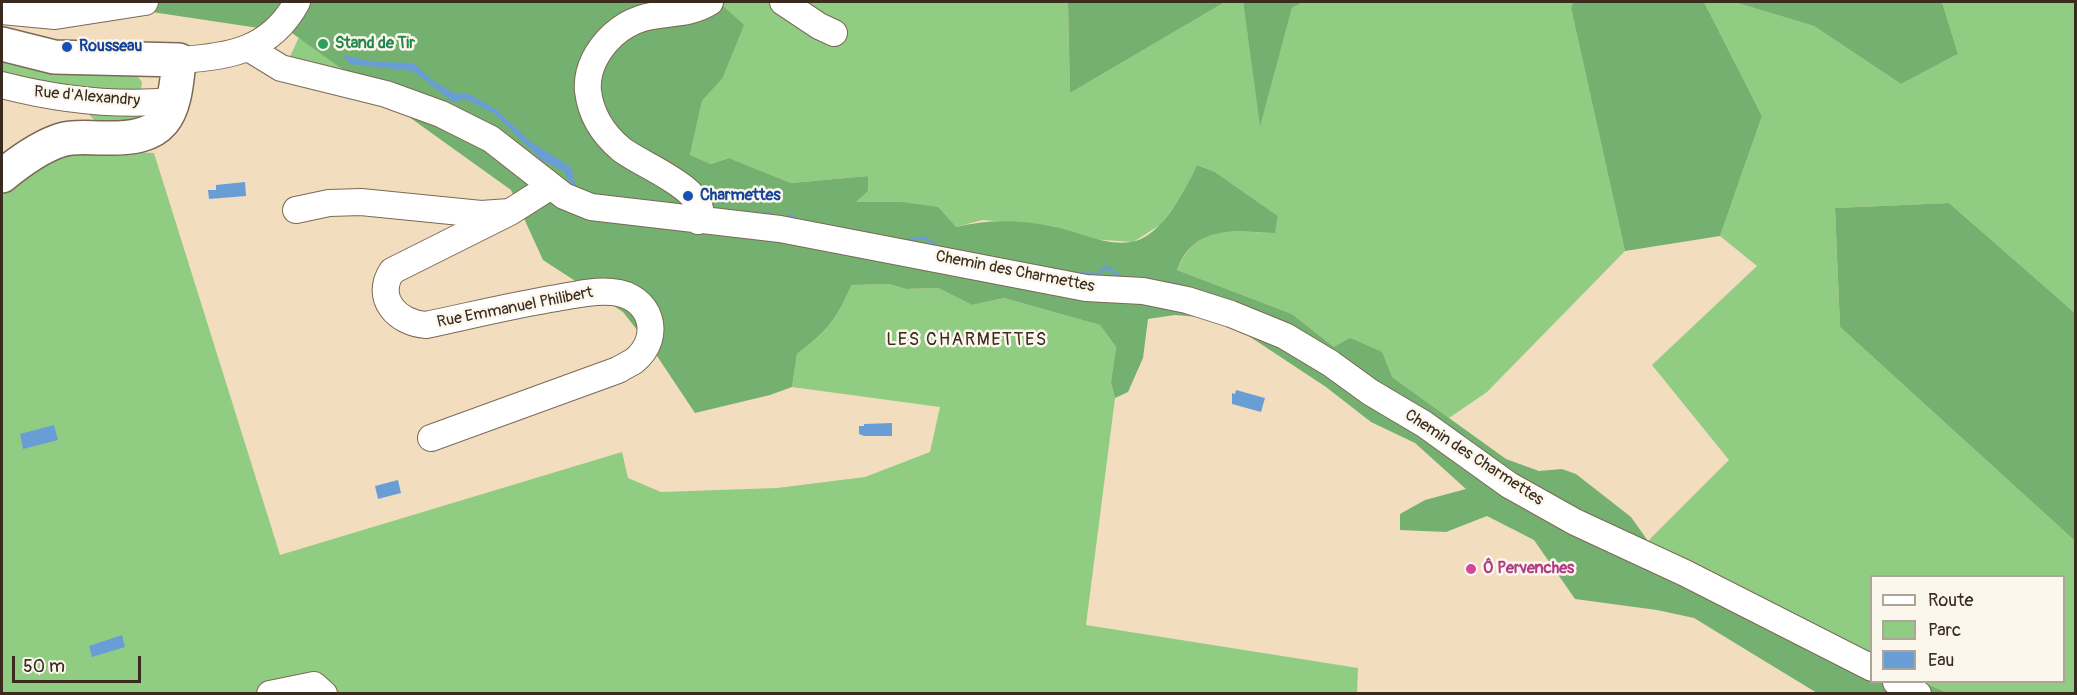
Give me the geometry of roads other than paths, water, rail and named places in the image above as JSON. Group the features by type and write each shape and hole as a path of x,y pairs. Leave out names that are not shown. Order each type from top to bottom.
{"main road":[{"path":"2,44 54,57 169,61 163,102 167,118 158,129 131,139 62,139 43,147 2,176"}],"street":[{"path":"2,11 56,16 145,2"},
{"path":"169,61 223,57 250,49 284,20 297,2"},
{"path":"700,215 699,201 687,189 622,151 606,135 595,118 588,88 594,60 611,37 628,22 650,14 694,9 710,2"},
{"path":"783,2 819,27 834,33"},
{"name":"Chemin des Charmettes","path":"250,49 281,68 386,94 441,114 499,144 551,186 578,204 591,207 700,215 1086,288 1143,291 1187,300 1231,314 1285,336 1330,363 1509,484 1575,522 1685,573 1870,667"},
{"name":"Rue d'Alexandry","path":"2,85 34,93 82,100 163,102"},
{"name":"Rue Emmanuel Philibert","path":"432,438 618,370 635,360 647,340 650,327 648,313 641,303 629,295 612,292 594,291 426,325 411,324 399,316 385,295 386,281 392,271 510,212 551,186"},
{"path":"296,210 329,203 361,202 481,214 510,212"},
{"path":"1900,683 1918,693"},
{"path":"270,693 314,685 324,693"}],"water":[{"path":"342,55 376,62 414,63 432,80 456,94 467,93 497,110 531,142 571,167 578,196 564,171 542,160 495,114 466,99 453,102 413,71 350,64"},
{"path":"245,182 246,196 209,199 208,190 216,190 216,185"},
{"path":"769,212 780,219 791,214 803,222 902,240 925,236 942,248 1041,265 1052,271 1097,273 1106,265 1127,279 1180,283 1200,297 1303,336 1322,349 1321,352 1294,336 1206,302 1180,289 1131,281 1115,274 1107,269 1097,276 1079,273 1068,277 1041,272 1040,268 941,250 924,239 901,243 801,225 790,217 779,223 753,218 722,218 719,213 744,215"},
{"path":"1236,390 1265,398 1261,412 1232,404 1232,393 1235,394"},
{"path":"892,423 892,436 859,434 859,426 864,426 864,424"},
{"path":"54,425 58,440 23,449 20,434"},
{"path":"398,480 401,493 378,499 375,486"},
{"path":"122,635 125,647 92,657 89,646"}],"place":[{"name":"Stand de Tir","path":"323,44"},
{"name":"Rousseau","path":"67,47"},
{"name":"Charmettes","path":"688,196"},
{"name":"Ô Pervenches","path":"1471,569"}],"district":[{"name":"LES CHARMETTES","path":"967,340"}]}
